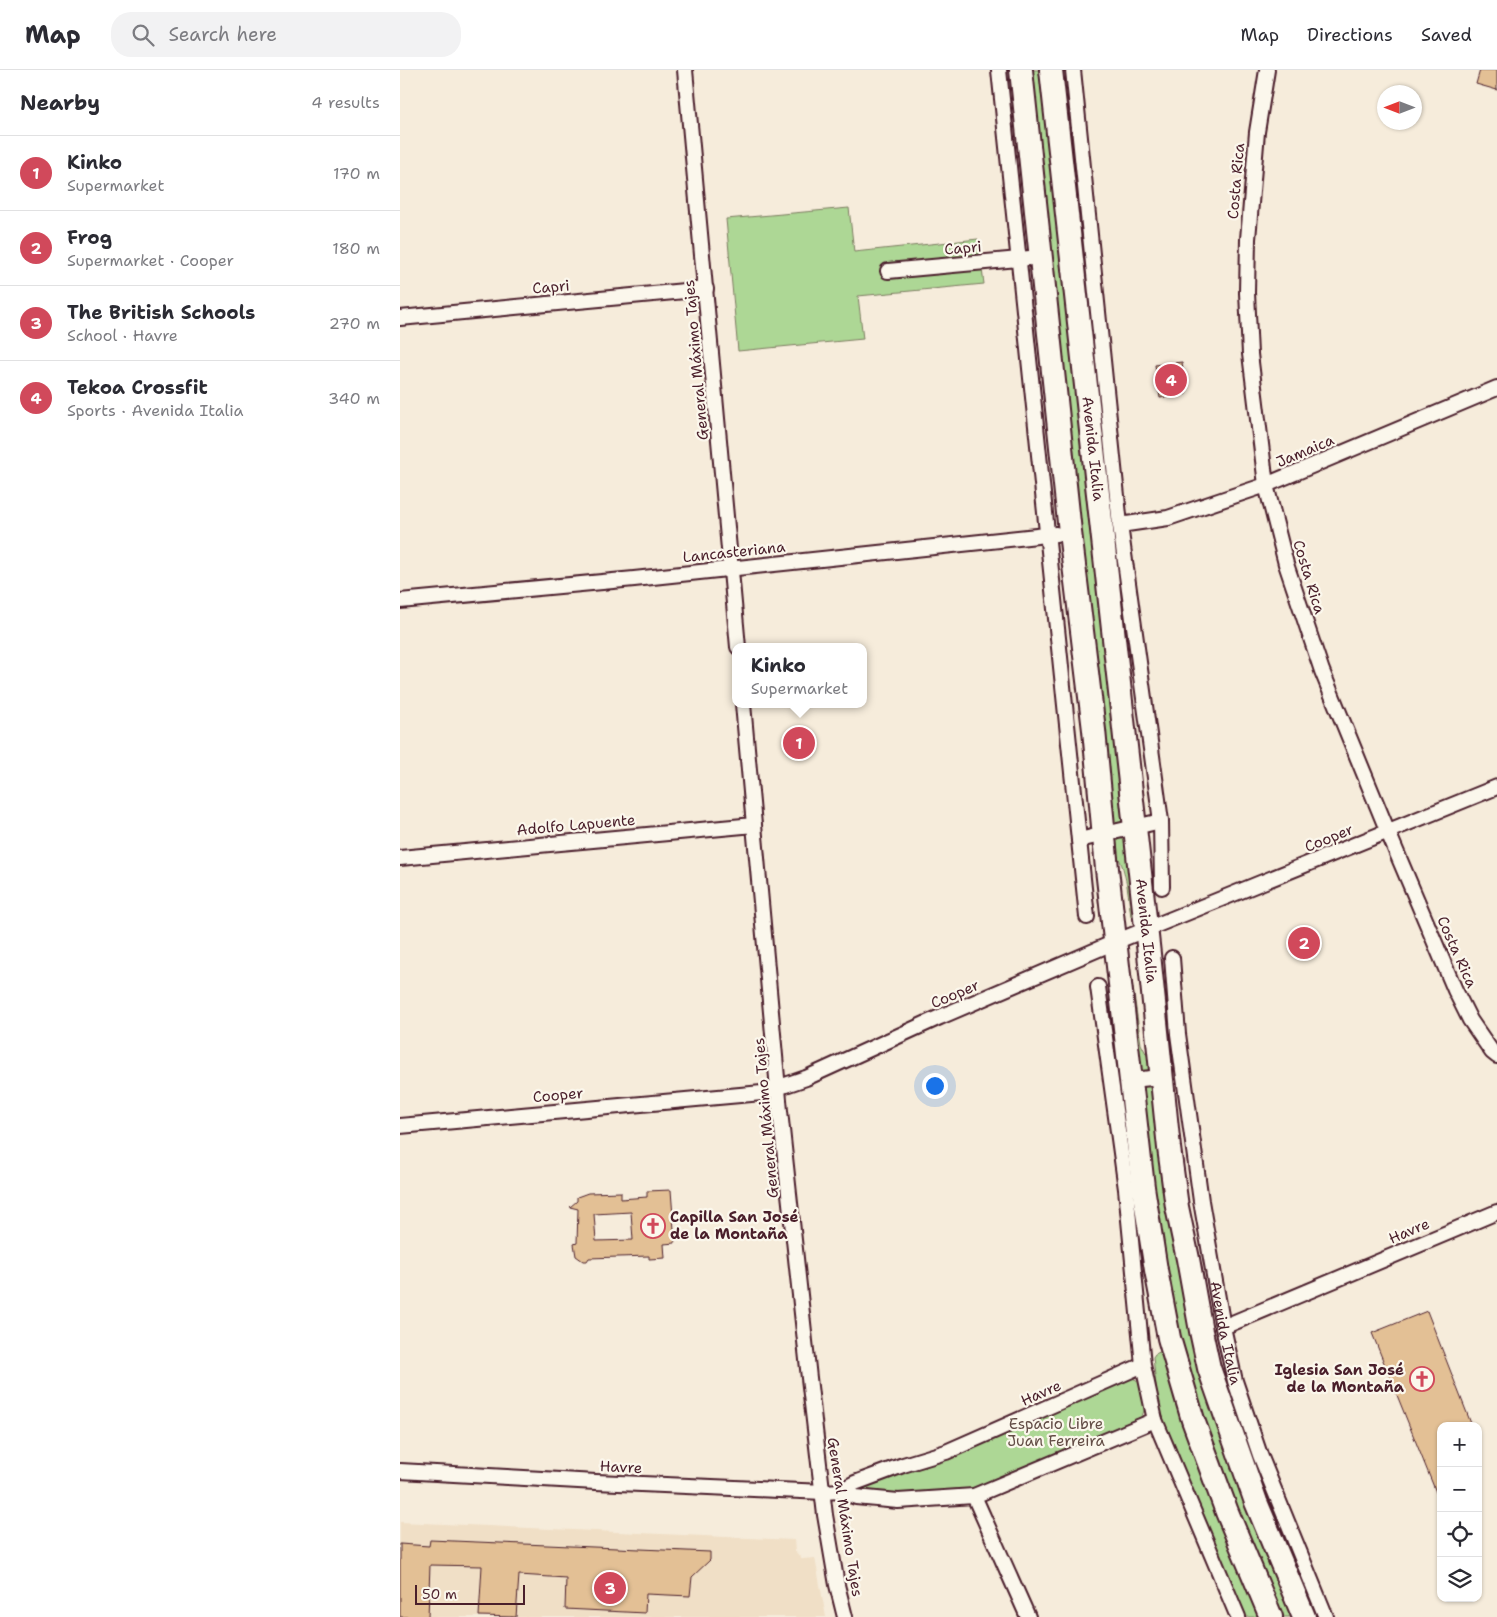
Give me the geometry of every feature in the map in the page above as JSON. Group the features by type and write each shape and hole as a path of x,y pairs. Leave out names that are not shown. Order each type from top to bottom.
{"main road":[{"name":"Avenida Italia","path":"1021,70 1070,532 1094,730 1115,942 1116,1040 1131,1080 1134,1188 1141,1237 1156,1270 1169,1338 1193,1420 1227,1512 1271,1617"},
{"name":"Avenida Italia","path":"1051,70 1145,930 1168,1035 1161,1069 1177,1207 1209,1368 1256,1502 1304,1617"},
{"path":"1104,834 1108,849 1119,869 1130,924 1137,929 1145,930"},
{"path":"1115,942 1128,944 1133,949 1136,957 1143,1024 1161,1069"}],"street":[{"name":"General Máximo Tajes","path":"685,70 738,643"},
{"path":"999,70 1087,917"},
{"name":"Avenida Italia","path":"1073,70 1120,525 1161,821 1162,886"},
{"name":"Costa Rica","path":"1267,70 1256,132 1248,239 1247,293 1250,354 1266,485 1286,564 1322,671 1455,990 1470,1020 1492,1052 1497,1056"},
{"name":"Capri","path":"888,271 1041,257"},
{"name":"Capri","path":"400,318 706,289"},
{"path":"1026,331 1049,330"},
{"name":"Jamaica","path":"1120,525 1168,518 1266,485 1497,388"},
{"name":"Lancasteriana","path":"400,601 732,569 1070,532"},
{"name":"General Máximo Tajes","path":"744,708 779,1088 809,1378 824,1492 825,1515 845,1617"},
{"path":"1068,735 1094,730"},
{"path":"1073,781 1098,776"},
{"name":"Cooper","path":"400,1126 762,1093 779,1088 806,1078 940,1017 1115,942 1497,787"},
{"path":"1079,840 1161,821"},
{"name":"Adolfo Lapuente","path":"400,858 754,825"},
{"path":"1083,875 1107,870"},
{"name":"Avenida Italia","path":"1172,958 1168,1035 1201,1201 1223,1327 1235,1381 1260,1455 1326,1617"},
{"name":"Avenida Italia","path":"1098,987 1116,1040 1134,1188"},
{"path":"1131,1080 1161,1069"},
{"name":"Havre","path":"1223,1327 1497,1212"},
{"name":"Avenida Italia","path":"1141,1237 1143,1365 1155,1420 1238,1617"},
{"name":"Havre","path":"840,1491 854,1483 946,1452 1143,1365"},
{"name":"Havre","path":"400,1471 615,1483 824,1492 840,1491 856,1497 898,1500 974,1496 1155,1420"},
{"path":"974,1496 1028,1617"}],"shaded area":[{"path":"400,1522 794,1540 795,1551 802,1559 815,1558 826,1617 400,1617"}],"green space":[{"path":"1029,70 1042,70 1124,821 1117,825 1112,822"},
{"path":"849,208 854,252 978,239 984,284 858,296 863,339 738,351 726,219"},
{"path":"1120,838 1126,841 1134,919 1131,917 1122,864 1114,845 1114,841"},
{"path":"1126,952 1128,952 1141,1044 1150,1061 1148,1072 1141,1073"},
{"path":"1147,1084 1153,1088 1170,1227 1193,1338 1296,1617 1282,1617 1245,1529 1189,1378 1164,1267 1141,1088"},
{"path":"1162,1351 1264,1617 1243,1617 1173,1441 1165,1430 1159,1413 1153,1357"},
{"name":"Espacio Libre Juan Ferreira","path":"1131,1378 1140,1383 1145,1394 1145,1407 1141,1417 1025,1468 973,1489 897,1495 862,1492 862,1487"}],"building":[{"path":"1480,70 1497,70 1497,90 1476,84"},
{"path":"1182,362 1186,394 1160,398 1155,365"},
{"path":"671,1190 675,1243 664,1244 665,1258 649,1259 649,1256 589,1258 587,1261 583,1261 576,1256 574,1244 577,1243 578,1209 570,1207 577,1201 577,1197 588,1193 621,1192 621,1199 647,1197 647,1191","holes":["631,1212 633,1240 596,1241 594,1214"]},
{"name":"Iglesia San José de la Montaña","path":"1427,1311 1470,1422 1437,1422 1437,1495 1372,1333"},
{"path":"430,1540 710,1552 710,1560 692,1577 690,1596 646,1594 645,1613 565,1609 566,1578 519,1575 516,1617 479,1616 482,1566 430,1565 428,1617 400,1617 400,1544 429,1546"}],"place":[{"name":"Tekoa Crossfit","path":"1171,380"},
{"name":"Kinko","path":"799,743"},
{"name":"Frog","path":"1304,943"},
{"name":"Capilla San José de la Montaña","path":"653,1226"},
{"name":"Iglesia San José de la Montaña","path":"1422,1379"},
{"name":"The British Schools","path":"610,1588"}]}
